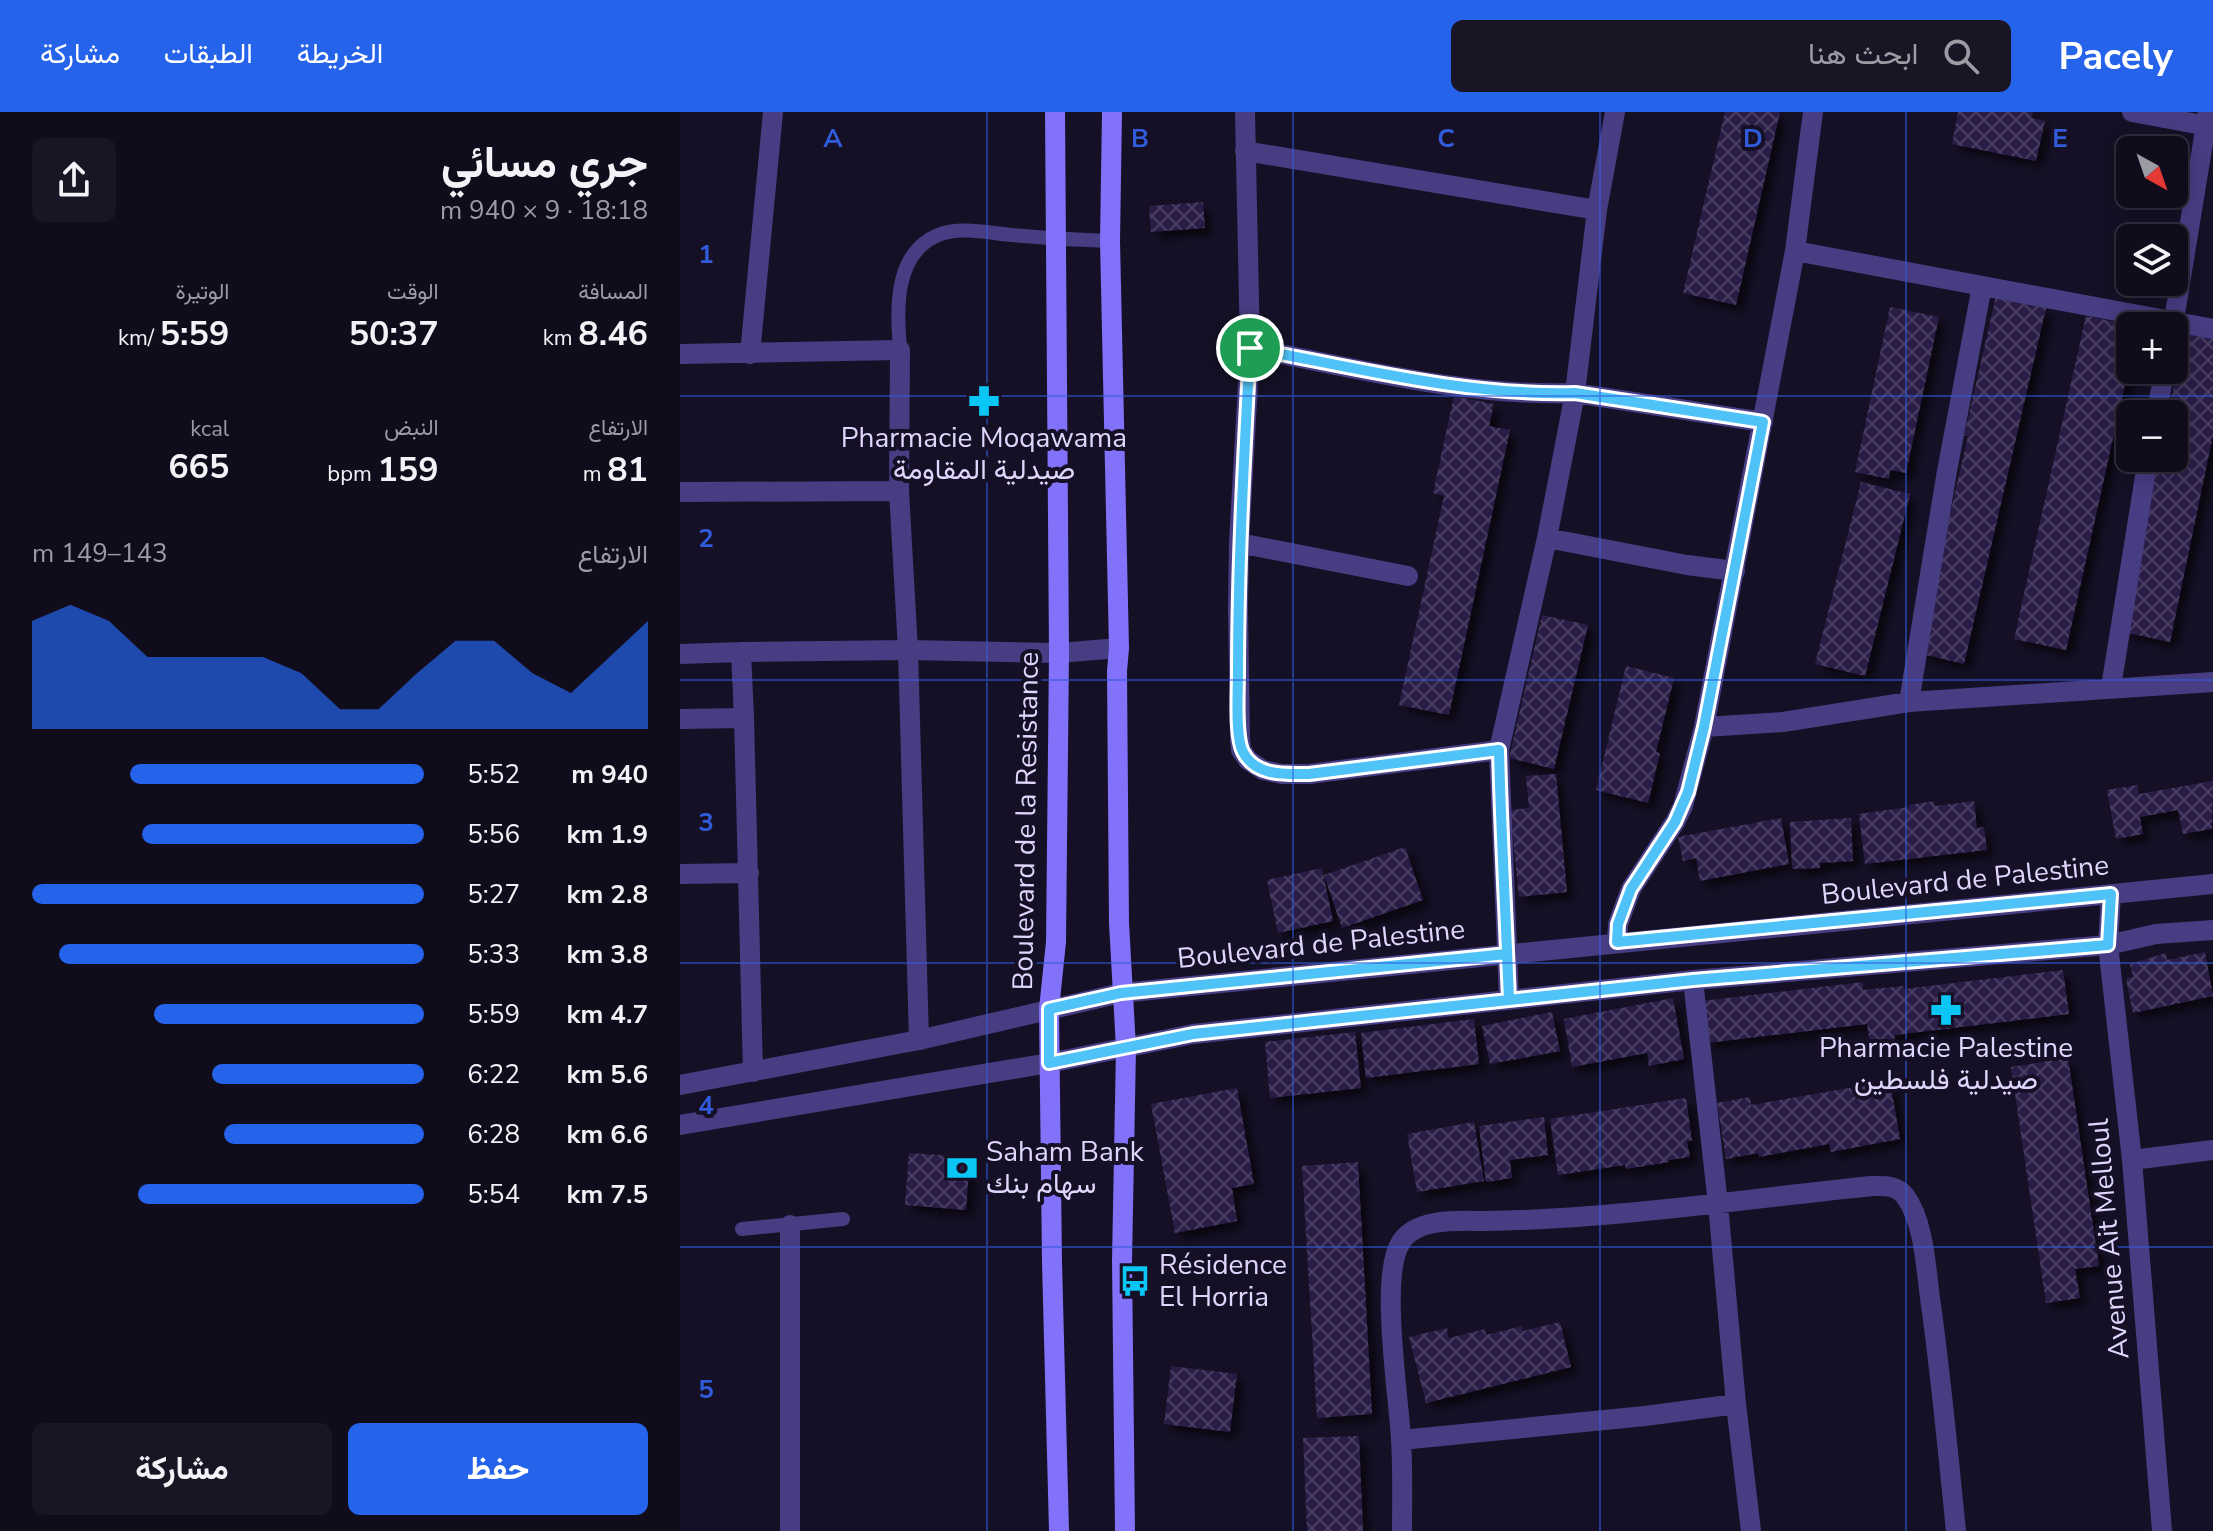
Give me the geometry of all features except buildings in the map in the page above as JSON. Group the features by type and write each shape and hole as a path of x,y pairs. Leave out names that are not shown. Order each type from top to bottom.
{"main road":[{"name":"Boulevard de la Resistance","path":"1055,112 1059,653 1056,942 1049,1009 1049,1063 1059,1531"},
{"path":"1112,112 1110,241 1119,648 1119,923 1126,1048 1122,1261 1125,1531"}],"street":[{"path":"750,354 773,112"},
{"path":"1245,112 1250,348 1239,543 1241,750 1254,765 1270,772 1309,774 1499,750"},
{"path":"1509,1000 1499,750 1547,538 1575,393 1597,210 1615,112"},
{"path":"1617,942 1618,924 1631,889 1683,806 1704,727 1795,251 1813,112"},
{"path":"2132,112 2209,121 2176,312"},
{"path":"1245,151 1597,210"},
{"path":"1795,251 2116,313"},
{"path":"1909,702 1947,471 1982,286"},
{"path":"2188,326 2213,329"},
{"path":"1250,348 1449,385 1544,394 1575,393 1763,422"},
{"path":"680,354 900,350 899,491 908,650 919,1040"},
{"path":"2111,687 2146,472"},
{"path":"680,492 899,491"},
{"path":"1547,538 1735,571"},
{"path":"1239,543 1408,576"},
{"path":"680,654 908,650 1059,653 1119,648"},
{"path":"741,652 753,1072"},
{"path":"1704,727 1783,722 1909,702 2213,682"},
{"path":"680,719 744,718"},
{"path":"680,874 749,873"},
{"name":"Boulevard de Palestine","path":"680,1085 919,1040 1121,993 2213,884"},
{"name":"Avenue Ait Melloul","path":"2111,894 2108,945 2132,1160 2162,1531"},
{"path":"680,1125 1049,1063 1193,1034 1693,980 2108,945 2156,934 2213,930"},
{"path":"1693,980 1751,1531"},
{"path":"2132,1160 2213,1150"},
{"path":"1402,1531 1401,1440 1391,1324 1392,1277 1400,1243 1411,1231 1432,1224 1528,1220 1893,1186 1905,1196 1914,1214 1923,1246 1956,1531"},
{"path":"790,1225 790,1531"},
{"path":"1401,1440 1736,1404"}],"lane":[{"path":"900,350 898,315 906,266 924,244 939,234 965,230 1110,241"},
{"path":"742,1229 843,1219"}],"place":[{"name":"Pharmacie Moqawama صيدلية المقاومة","path":"984,401"},
{"name":"Pharmacie Palestine صيدلية فلسطين","path":"1946,1010"},
{"name":"Saham Bank سهام بنك","path":"962,1168"},
{"name":"Résidence El Horria","path":"1135,1281"}],"route":[{"path":"1250,348 1239,543 1238,715 1241,750 1254,765 1282,774 1309,774 1499,750 1509,1000 1193,1034 1049,1063 1049,1009 1121,993 1187,985 1507,954 1509,1000 1693,980 2108,945 2111,894 1617,942 1618,924 1631,889 1675,822 1688,792 1704,727 1763,422 1575,393 1509,392 1449,385 1250,348"}]}
